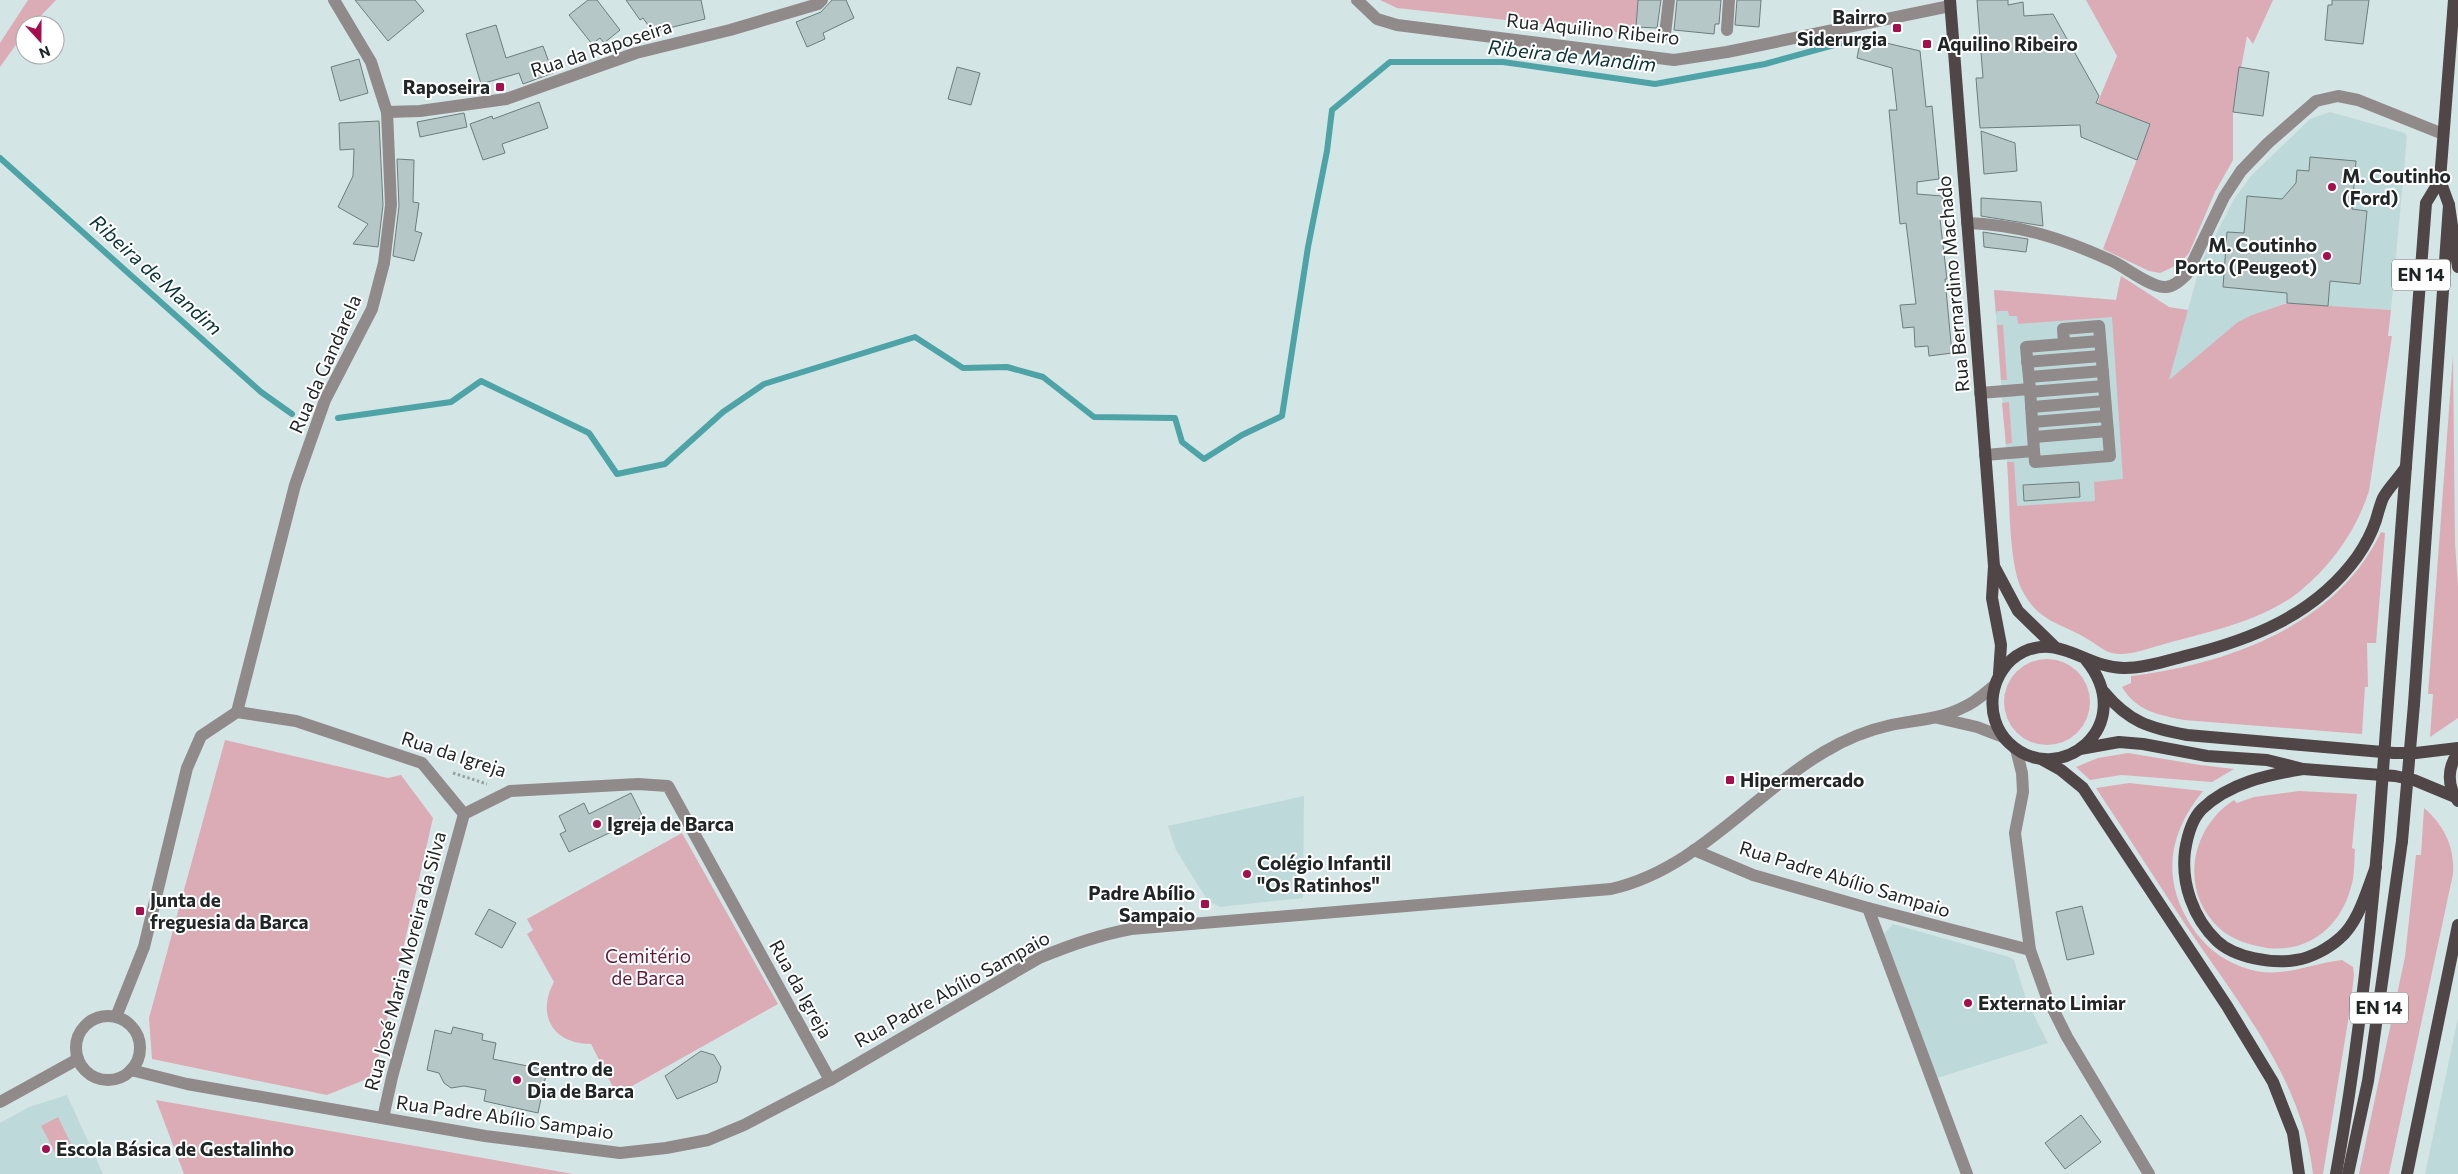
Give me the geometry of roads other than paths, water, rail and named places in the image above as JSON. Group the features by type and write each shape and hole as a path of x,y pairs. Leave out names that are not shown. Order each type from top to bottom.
{"main road":[{"name":"EN 14","path":"2348,1174 2368,1081 2380,1008 2402,841 2414,704 2449,206 2440,180 2454,0"},
{"name":"Rua Bernardino Machado","path":"1950,3 1994,566 1992,598 2000,645 1997,679"},
{"name":"EN 14","path":"2336,1174 2351,1090 2364,997 2376,867 2426,203 2440,180"},
{"path":"2449,206 2458,267"},
{"path":"2299,1174 2293,1133 2273,1082 2227,1006 2082,788 2061,770 2041,758 2016,748 2003,737 1995,720 1992,702 1997,679 2010,661 2023,652 2038,647 2054,646 2071,651 2086,660 2104,666 2125,668 2157,664 2224,646 2281,623 2309,606 2332,585 2357,557 2375,522 2383,499 2406,468"},
{"name":"Rua Bernardino Machado","path":"1994,566 2018,611 2054,646"},
{"path":"2080,749 2090,740 2103,718 2104,692 2098,674 2086,660"},
{"path":"2104,692 2115,705 2135,721 2148,727 2187,735 2394,753 2416,753 2458,748"},
{"path":"2041,758 2054,759 2080,749 2119,742 2143,744 2207,756 2267,760 2303,769 2395,776 2414,780 2457,801"},
{"path":"2457,801 2449,778 2452,764 2458,753"},
{"path":"2303,769 2273,774 2248,782 2232,789 2201,810 2187,837 2184,864 2186,885 2190,898 2203,924 2218,942 2236,952 2264,960 2297,960 2320,952 2342,938 2352,922 2376,867"},
{"path":"2407,1174 2458,925"}],"street":[{"name":"Rua da Gandarela","path":"237,712 295,485 325,400 372,309 384,263 390,205 387,112 371,62 334,0"},
{"name":"Rua da Raposeira","path":"387,112 420,111 506,99 636,53 739,28 818,4 822,0"},
{"name":"Rua Aquilino Ribeiro","path":"1357,0 1377,18 1397,25 1674,60 1727,52 1950,3"},
{"path":"1665,34 1669,0"},
{"path":"1726,30 1729,0"},
{"path":"1967,223 2029,229 2060,239 2111,260 2152,284 2166,288 2178,282 2187,274 2224,197 2241,171 2268,142 2316,101 2338,96 2358,100 2443,134"},
{"path":"2099,326 2110,456 2035,462 2028,362 2026,346 2064,343 2063,329 2099,326"},
{"path":"2028,362 2102,356"},
{"path":"1980,393 2030,386 2103,370"},
{"path":"2030,386 2104,386"},
{"path":"2031,407 2105,401"},
{"path":"2032,422 2106,416"},
{"path":"2034,437 2108,431"},
{"path":"1985,455 2034,451"},
{"path":"1694,850 1824,752 1855,736 1889,726 1938,718 1965,707 1997,679"},
{"path":"116,1017 144,947 187,768 201,736 237,712"},
{"name":"Rua da Igreja","path":"237,712 296,722 422,764"},
{"path":"1938,718 1977,727 2003,737"},
{"path":"2016,748 2022,773 2023,792 2015,833 2030,950 2046,995 2067,1037 2149,1174"},
{"name":"Rua José Maria Moreira da Silva","path":"422,764 464,814"},
{"name":"Rua da Igreja","path":"510,791 638,784 668,786 830,1080"},
{"name":"Rua José Maria Moreira da Silva","path":"383,1118 392,1077 464,814 510,791"},
{"name":"Rua Padre Abílio Sampaio","path":"131,1070 187,1084 494,1137 620,1152 666,1148 708,1140 744,1125 830,1080 1039,958 1102,935 1131,929 1611,889 1634,884 1658,873 1694,850 1752,875 1868,908 2030,950"},
{"path":"1868,908 1967,1174"},
{"path":"116,1017 132,1027 138,1036 140,1056 131,1070 120,1078 109,1080 98,1078 84,1068 78,1058 77,1040 86,1025 95,1019 116,1017"},
{"path":"0,1102 78,1058"}],"waterway":[{"path":"338,418 451,402 481,381 589,433 617,474 665,464 723,412 764,384 915,337 963,368 1007,367 1043,377 1094,417 1175,418 1182,442 1204,459 1242,435 1282,416 1308,247 1327,151 1332,110 1390,62 1503,62 1655,84 1765,64 1845,42"},
{"name":"Ribeira de Mandim","path":"0,158 261,392 292,414"}],"place":[{"name":"Bairro Siderurgia","path":"1897,28"},
{"name":"Aquilino Ribeiro","path":"1927,44"},
{"name":"Raposeira","path":"500,87"},
{"name":"M. Coutinho (Ford)","path":"2332,187"},
{"name":"M. Coutinho Porto (Peugeot)","path":"2327,256"},
{"name":"Hipermercado","path":"1730,780"},
{"name":"Igreja de Barca","path":"597,824"},
{"name":"Colégio Infantil \"Os Ratinhos\"","path":"1247,874"},
{"name":"Padre Abílio Sampaio","path":"1205,904"},
{"name":"Junta de freguesia da Barca","path":"140,911"},
{"name":"Externato Limiar","path":"1968,1003"},
{"name":"Centro de Dia de Barca","path":"517,1080"},
{"name":"Escola Básica de Gestalinho","path":"46,1149"}],"park label":[{"name":"Cemitério de Barca","path":"648,967"}]}
